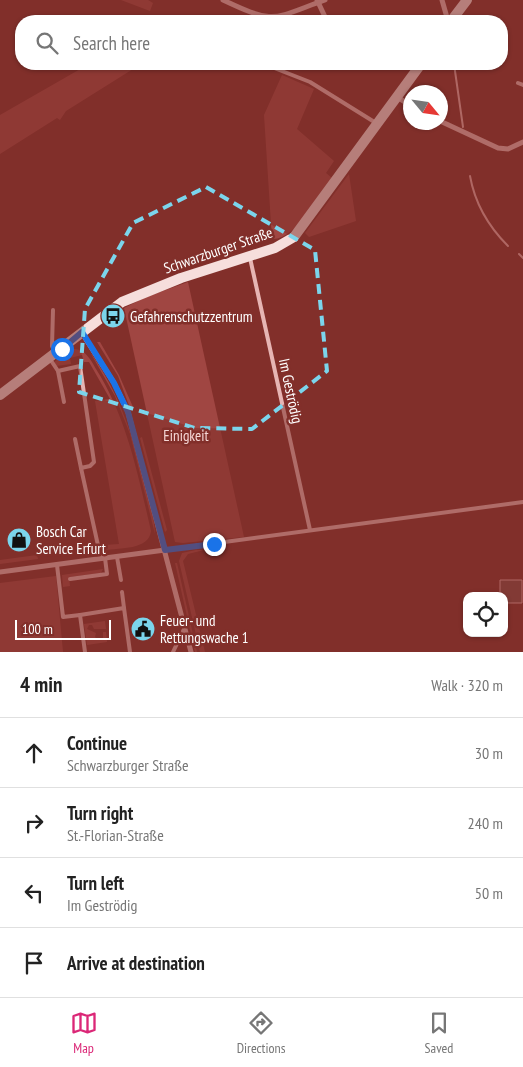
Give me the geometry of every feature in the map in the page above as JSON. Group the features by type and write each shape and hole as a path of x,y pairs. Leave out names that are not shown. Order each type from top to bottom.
{"street":[{"path":"223,0 255,15"},
{"path":"284,15 325,0"},
{"path":"442,0 448,15"},
{"path":"455,15 467,0"},
{"path":"317,2 324,15"},
{"name":"Schwarzburger Straße","path":"412,85 418,70"},
{"name":"Schwarzburger Straße","path":"0,396 122,302 181,278 275,248 294,237 378,124 403,103"},
{"path":"448,125 498,148 508,149 523,142"},
{"path":"82,332 114,383 128,412 191,652"},
{"path":"0,572 165,550"}],"lane":[{"path":"279,70 310,82 378,124"},
{"path":"518,83 523,85"},
{"name":"Im Geströdig","path":"250,256 310,530"},
{"path":"53,310 53,357 58,371 64,402"},
{"path":"58,371 80,366 94,462 90,466 81,468"},
{"path":"70,579 108,574 75,439"},
{"path":"165,550 523,502"},
{"path":"117,557 121,580"},
{"path":"57,565 63,617 124,608"},
{"path":"122,592 130,652"},
{"path":"80,615 85,652"},
{"path":"173,652 185,627"}],"highlighted area":[{"path":"206,187 315,250 327,371 252,429 195,428 79,392 85,309 133,223"}],"green space":[{"path":"121,0 148,0 153,3 150,11"},
{"path":"79,70 131,70 66,111 60,120 57,118 0,154 0,115"},
{"path":"282,75 314,89 297,129 334,161 326,173 332,178 306,216 289,233 281,238 272,239 264,115"},
{"path":"349,174 356,221 309,237 305,233"},
{"name":"Einigkeit","path":"188,282 244,537 183,543 175,542 124,308 146,297"},
{"path":"97,342 100,342 119,375 133,407 130,408 118,376"},
{"path":"74,349 84,353 92,362 107,388 124,427 151,531 145,542 139,545 105,550 105,545 119,544 95,401 110,399 89,362 84,362 82,355 70,358 71,364 56,366 54,362"},
{"path":"90,352 109,382 129,428 139,461 155,534 130,434 115,396"},
{"path":"142,437 167,530 165,532 140,438"},
{"path":"204,550 188,554 183,561 205,652 200,652 179,561 182,553"},
{"path":"37,555 38,559 0,564 0,560"},
{"path":"175,563 177,563 197,652 195,652"},
{"path":"103,569 101,573 69,577 70,586 63,587 62,575"},
{"path":"56,576 63,652 0,652 0,583"},
{"path":"105,621 106,629 94,629 92,625 89,625 87,629 96,633 95,637 97,639 103,639 103,632 106,632 107,642 87,645 84,624"}],"shaded area":[{"path":"500,580 522,580 522,603 508,603 508,592 500,592"}],"waterway":[{"path":"455,70 463,127"},
{"path":"470,176 475,196 483,214 494,231 508,246"},
{"path":"519,254 523,258"}],"place":[{"name":"Gefahrenschutzzentrum","path":"113,316"},
{"name":"Bosch Car Service Erfurt","path":"19,540"},
{"name":"Feuer- und Rettungswache 1","path":"143,629"}],"route":[{"path":"62,349 82,332 122,398 137,442 165,550 214,544"}]}
